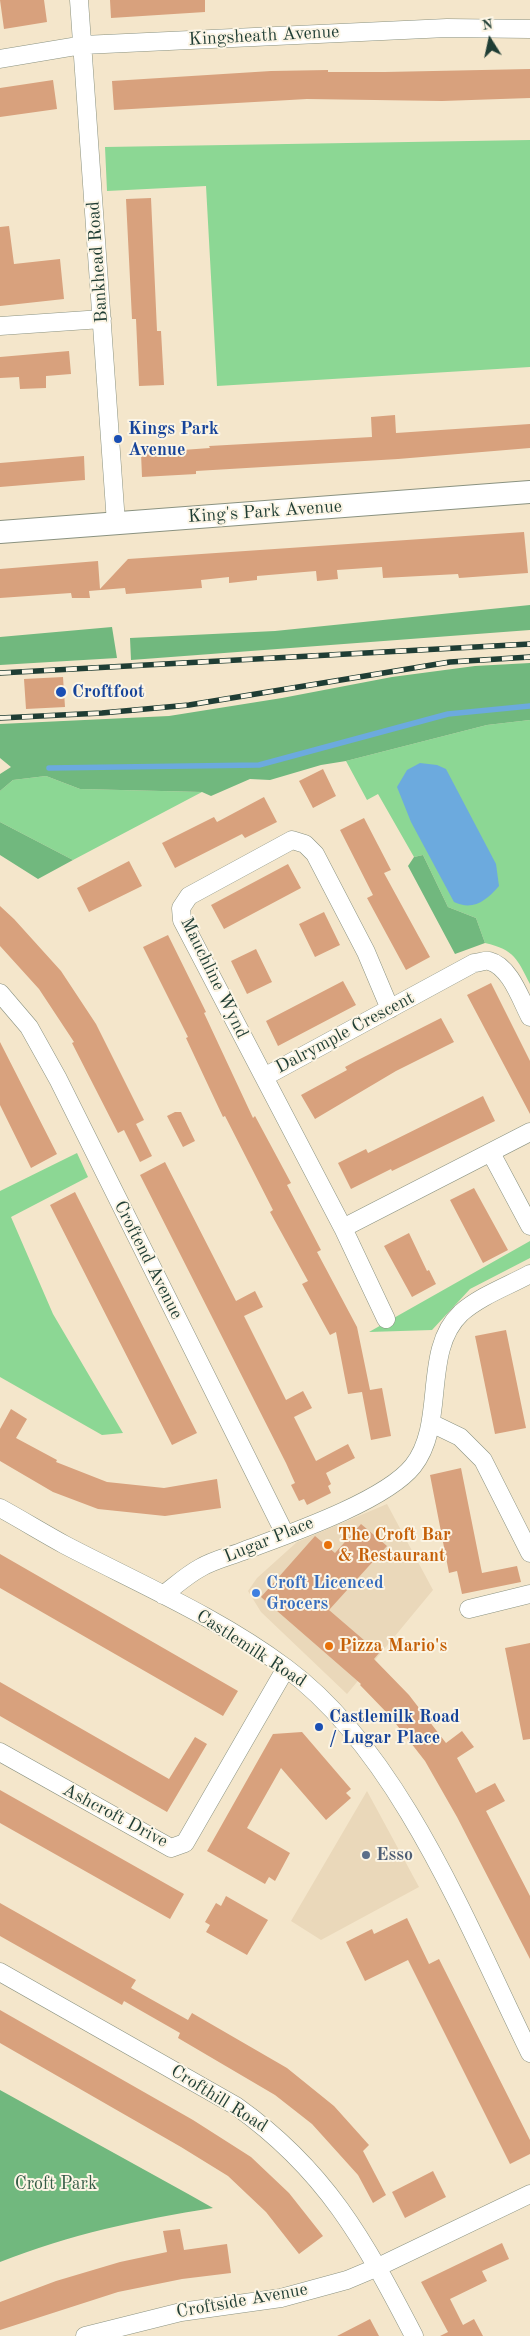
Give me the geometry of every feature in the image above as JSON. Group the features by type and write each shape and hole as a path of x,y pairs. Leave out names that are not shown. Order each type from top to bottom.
{"main road":[{"name":"King's Park Avenue","path":"0,532 530,492"}],"street":[{"name":"Bankhead Road","path":"80,0 116,523"},
{"name":"Kingsheath Avenue","path":"0,59 83,45 447,28 530,29"},
{"path":"0,326 102,319"},
{"name":"Mauchline Wynd","path":"264,1078 182,920 180,908 189,896 292,840 305,844 315,854 366,952 390,1009"},
{"name":"Dalrymple Crescent","path":"386,1318 343,1228 264,1078 474,963 488,961 500,967 508,976 530,1017"},
{"name":"Croftend Avenue","path":"0,992 29,1027 58,1079 285,1534"},
{"path":"343,1228 530,1132"},
{"path":"491,1153 530,1226"},
{"name":"Lugar Place","path":"163,1595 201,1567 360,1502 382,1492 400,1479 413,1465 422,1450 431,1423 440,1356 452,1324 476,1302 530,1274"},
{"path":"431,1423 460,1437 483,1460 530,1553"},
{"name":"Castlemilk Road","path":"0,1508 64,1544 222,1626 286,1668 315,1692 355,1736 397,1794 435,1860 530,2053"},
{"path":"469,1609 530,1594"},
{"name":"Ashcroft Drive","path":"0,1752 171,1848 185,1843 286,1668"},
{"name":"Crofthill Road","path":"0,1972 236,2106 264,2126 301,2160 336,2201 378,2267 414,2336"},
{"name":"Croftside Avenue","path":"86,2336 181,2312 281,2298 347,2280 530,2194"}],"shaded area":[{"path":"387,1504 433,1590 347,1694 261,1612 248,1591 257,1578 297,1542"},
{"path":"367,1791 419,1887 321,1940 291,1921"}],"green space":[{"path":"530,140 530,367 217,386 206,186 107,191 105,147"},
{"path":"530,605 530,630 131,660 130,638 275,631"},
{"path":"112,627 117,658 0,665 0,637"},
{"path":"530,663 530,720 487,725 346,761 321,765 270,780 250,779 211,796 202,792 80,789 46,776 13,780 0,791 0,774 11,767 0,758 0,724 169,716 282,698 392,677 475,666"},
{"path":"530,720 530,984 522,968 509,952 485,943 476,918 448,907 423,855 414,857 378,794 367,800 346,761 487,725"},
{"path":"46,776 80,789 202,792 73,860 0,822 0,791 13,780"},
{"path":"0,822 73,860 38,879 0,855"},
{"path":"423,855 448,907 476,918 485,943 455,954 408,866 414,857"},
{"path":"77,1153 88,1177 11,1217 53,1314 123,1433 102,1435 0,1377 0,1191"},
{"path":"530,1241 530,1258 470,1289 432,1330 369,1332"},
{"name":"Croft Park","path":"0,2090 213,2208 105,2229 53,2243 0,2262"}],"water":[{"path":"420,763 437,765 446,769 496,864 499,886 479,903 461,905 454,902 411,822 397,787 407,770"}],"building":[{"path":"0,0 44,0 47,22 4,29"},
{"path":"110,0 205,0 205,12 111,18"},
{"path":"530,69 530,98 442,101 307,99 114,110 112,81 271,71 385,72"},
{"path":"53,80 57,109 0,117 0,88"},
{"path":"151,198 157,331 161,331 164,385 139,386 136,319 132,319 126,199"},
{"path":"9,226 14,264 60,259 64,299 0,306 0,227"},
{"path":"69,351 71,374 46,376 46,388 20,389 19,377 0,378 0,357"},
{"path":"395,415 396,433 530,424 530,448 398,459 196,471 196,474 142,477 141,453 210,448 209,446 372,437 371,417"},
{"path":"84,456 85,480 0,487 0,463"},
{"path":"524,532 528,573 459,578 458,574 383,578 382,567 337,570 338,579 317,581 316,571 257,576 257,580 229,583 229,577 201,580 202,588 126,594 125,588 89,591 90,598 72,598 71,593 0,598 0,569 98,561 100,589 128,559"},
{"path":"63,677 65,707 26,709 24,679"},
{"path":"323,769 336,796 313,808 299,781"},
{"path":"264,797 277,822 245,838 242,834 175,868 162,843 214,817 217,822"},
{"path":"364,818 391,870 384,873 430,957 406,970 367,898 373,895 340,830"},
{"path":"129,861 142,886 89,912 77,888"},
{"path":"288,864 301,888 224,929 211,905"},
{"path":"0,906 61,971 96,1024 144,1120 136,1124 152,1156 140,1162 124,1130 118,1133 72,1043 74,1042 39,989 0,946"},
{"path":"324,912 340,945 315,957 299,924"},
{"path":"168,935 206,1012 204,1013 253,1118 255,1116 291,1183 287,1185 321,1250 317,1252 357,1327 370,1390 382,1388 391,1436 371,1440 362,1392 348,1394 336,1332 330,1335 302,1284 308,1281 270,1212 273,1210 225,1116 223,1117 186,1038 188,1037 143,947"},
{"path":"256,949 272,982 247,994 231,961"},
{"path":"343,981 356,1005 278,1046 266,1021"},
{"path":"491,983 530,1061 530,1114 467,995"},
{"path":"441,1018 454,1042 396,1071 315,1119 301,1095 347,1070 345,1067"},
{"path":"0,1042 57,1154 31,1168 0,1105"},
{"path":"483,1096 495,1121 351,1189 338,1163 366,1149 368,1153"},
{"path":"175,1112 181,1112 195,1141 183,1147 167,1116"},
{"path":"165,1162 236,1301 255,1291 263,1307 244,1316 286,1400 303,1391 312,1408 294,1417 316,1461 348,1444 355,1458 326,1473 331,1484 328,1486 331,1493 307,1505 304,1499 299,1501 291,1485 295,1483 286,1463 140,1175"},
{"path":"474,1188 508,1250 483,1263 450,1200"},
{"path":"75,1192 197,1433 172,1445 50,1205"},
{"path":"409,1233 427,1271 429,1270 436,1284 412,1297 384,1246"},
{"path":"506,1330 526,1428 495,1434 475,1336"},
{"path":"11,1409 27,1419 16,1438 57,1460 56,1462 107,1482 164,1488 217,1479 221,1508 165,1516 98,1509 53,1492 0,1461 0,1429"},
{"path":"461,1468 482,1573 517,1566 521,1582 462,1594 457,1571 449,1573 430,1475"},
{"path":"361,1524 387,1546 329,1610 379,1653 374,1659 409,1695 446,1743 462,1731 474,1747 457,1758 476,1793 495,1783 505,1801 486,1811 530,1896 530,1959 457,1817 425,1761 389,1715 361,1684 261,1597 315,1536 335,1553"},
{"path":"0,1554 238,1691 223,1716 0,1588"},
{"path":"530,1643 530,1739 523,1740 505,1648"},
{"path":"0,1682 169,1779 195,1737 207,1744 167,1812 0,1716"},
{"path":"302,1732 351,1789 346,1793 351,1798 326,1820 281,1768 247,1828 290,1853 275,1881 269,1877 265,1884 207,1851 273,1734"},
{"path":"0,1790 184,1894 170,1919 0,1823"},
{"path":"226,1896 268,1920 247,1955 206,1932 210,1925 205,1922 216,1903 221,1906"},
{"path":"0,1903 136,1980 131,1988 188,2020 192,2013 287,2068 334,2106 369,2145 363,2151 386,2195 373,2203 358,2175 312,2124 275,2095 178,2038 180,2033 124,2001 122,2005 0,1936"},
{"path":"407,1918 429,1964 439,1959 530,2140 530,2154 510,2164 408,1960 365,1981 346,1942 372,1929 374,1934"},
{"path":"0,2010 193,2120 251,2157 289,2193 323,2236 299,2254 266,2212 228,2176 0,2043"},
{"path":"433,2171 446,2197 405,2218 392,2192"},
{"path":"180,2229 184,2250 227,2244 231,2273 182,2279 118,2292 0,2330 0,2302 56,2281 120,2262 167,2252 163,2231"},
{"path":"502,2243 509,2259 482,2271 487,2281 450,2299 463,2325 474,2319 483,2336 440,2336 448,2332 421,2282"},
{"path":"370,2319 379,2336 337,2336"}],"waterway":[{"path":"49,768 259,765 448,714 530,706"}],"railway":[{"path":"0,673 530,644"},
{"path":"0,718 102,713 189,705 450,662 530,657"}],"place":[{"name":"Kings Park Avenue","path":"118,439"},
{"name":"Croftfoot","path":"61,692"},
{"name":"The Croft Bar & Restaurant","path":"328,1545"},
{"name":"Croft Licenced Grocers","path":"256,1593"},
{"name":"Pizza Mario's","path":"329,1646"},
{"name":"Castlemilk Road / Lugar Place","path":"319,1727"},
{"name":"Esso","path":"366,1855"}]}
